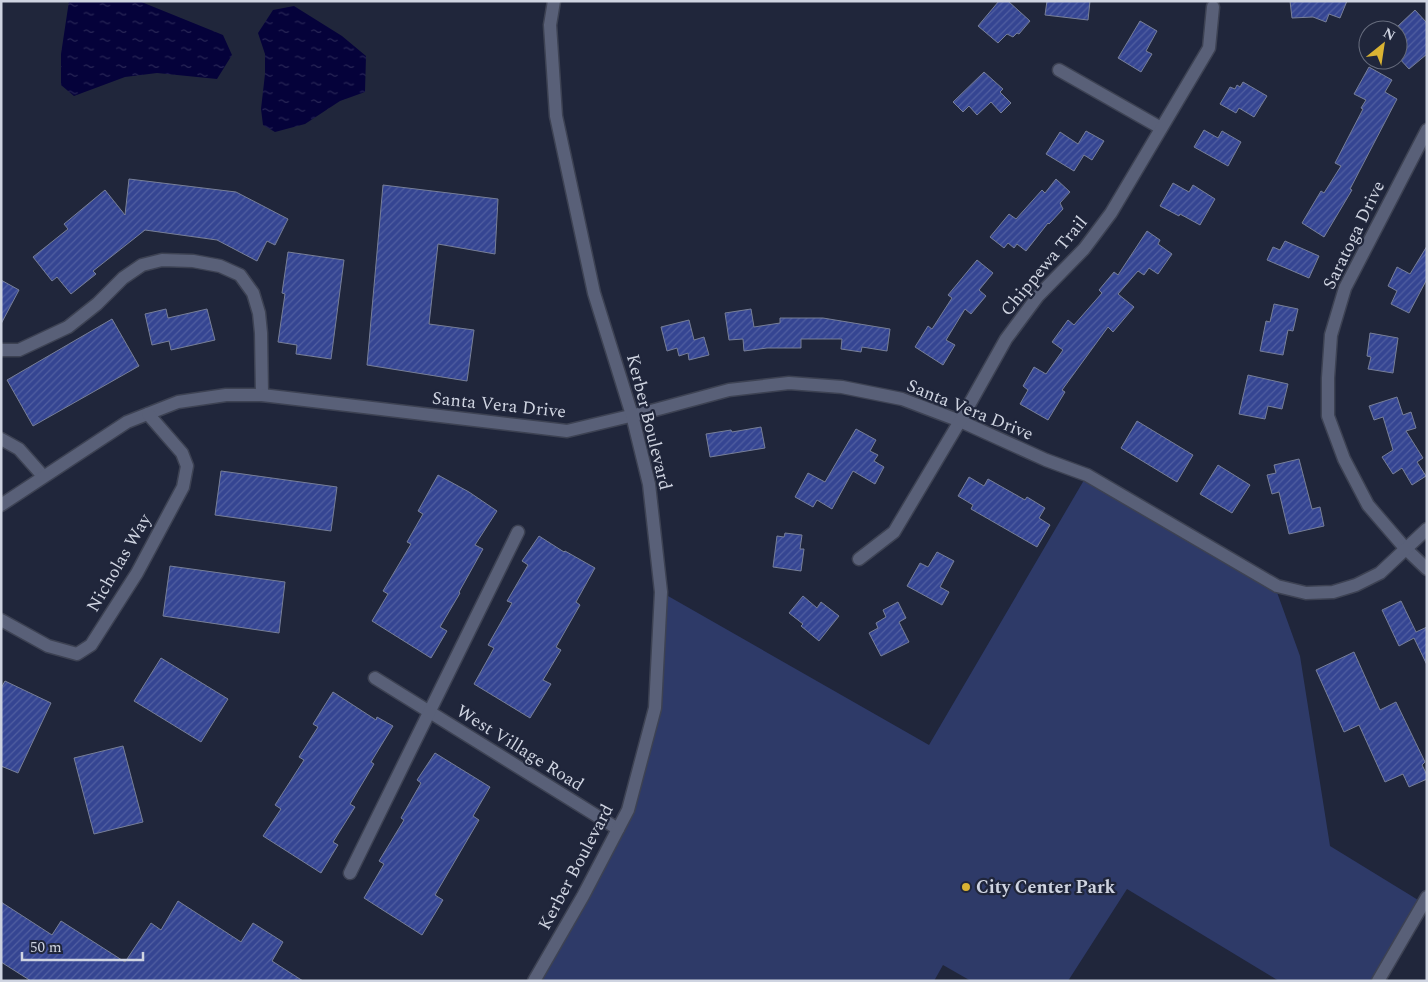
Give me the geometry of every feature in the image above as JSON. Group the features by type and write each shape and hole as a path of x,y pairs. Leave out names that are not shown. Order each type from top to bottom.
{"street":[{"name":"Kerber Boulevard","path":"534,981 583,896 628,810 655,708 661,592 649,484 632,415 594,293 556,116 550,25 554,1"},
{"name":"Chippewa Trail","path":"859,559 894,532 1006,339 1038,296 1084,249 1111,213 1209,48 1213,7"},
{"path":"1059,70 1161,128"},
{"name":"Saratoga Drive","path":"1427,130 1345,288 1330,335 1328,378 1328,416 1344,459 1368,505 1405,548 1427,569"},
{"path":"1,350 19,350 68,327 123,278 142,265 162,260 193,261 220,266 240,275 253,293 262,333 262,395"},
{"name":"Santa Vera Drive","path":"1,505 127,422 178,402 226,396 262,395 567,431 729,390 789,383 842,387 902,399 960,421 1046,460 1087,475 1277,586 1306,593 1333,592 1356,585 1380,572 1427,529"},
{"name":"Nicholas Way","path":"1,620 48,646 77,654 91,645 136,573 183,488 187,466 182,453 148,414"},
{"path":"1,439 19,449 43,476"},
{"name":"West Village Road","path":"350,873 518,532"},
{"name":"West Village Road","path":"375,678 618,829"},
{"path":"1378,981 1426,902"}],"shaded area":[{"name":"City Center Park","path":"1087,475 1274,584 1300,656 1330,846 1423,903 1378,981 1279,981 1127,889 1068,981 971,981 943,965 934,981 534,981 618,829 655,708 661,592 929,745"}],"water":[{"path":"69,1 139,1 223,35 232,55 217,79 157,73 125,77 74,96 61,85 61,54"},
{"path":"294,6 342,36 366,56 365,92 340,101 305,124 275,132 263,125 261,109 265,54 258,33 273,10"}],"building":[{"path":"999,1 1008,1 1030,21 1019,34 1017,33 1013,37 1007,34 998,43 978,26"},
{"path":"1047,1 1090,1 1088,20 1045,15"},
{"path":"1290,1 1347,1 1340,18 1329,14 1326,22 1313,17 1292,18"},
{"path":"1415,10 1427,23 1427,54 1409,69 1408,20 1404,20"},
{"path":"1140,21 1157,31 1146,51 1152,54 1141,72 1118,58"},
{"path":"1367,70 1374,70 1392,80 1385,92 1397,99 1350,189 1352,190 1324,237 1302,223 1321,191 1324,193 1341,166 1335,163 1366,100 1354,94"},
{"path":"984,72 1003,89 1000,92 1011,103 1001,113 991,102 977,115 969,106 963,112 953,102"},
{"path":"1243,82 1267,96 1254,117 1239,108 1236,113 1220,104 1230,87 1235,89 1237,85 1240,87"},
{"path":"1204,130 1218,138 1222,131 1241,142 1228,166 1194,147"},
{"path":"1086,131 1104,141 1092,160 1084,155 1074,171 1046,154 1060,132 1078,144"},
{"path":"129,179 236,192 288,219 275,245 267,241 257,261 217,240 145,230 93,271 96,274 71,294 57,277 52,281 33,257 68,229 64,224 105,190 125,215"},
{"path":"1056,179 1070,192 1060,203 1063,209 1048,223 1026,251 1017,244 1014,248 1008,243 1004,248 990,237 1009,214 1016,219 1042,190 1045,193"},
{"path":"1173,183 1189,192 1193,185 1215,199 1200,225 1160,206"},
{"path":"383,185 498,199 495,254 438,244 429,324 474,330 467,381 367,365"},
{"path":"1147,231 1160,240 1158,244 1172,254 1158,274 1149,268 1144,275 1138,271 1118,294 1134,307 1113,332 1108,327 1062,390 1065,392 1048,420 1020,404 1028,390 1023,386 1034,367 1046,374 1063,350 1052,342 1068,320 1074,325 1102,293 1099,290 1114,272 1118,275"},
{"path":"1285,241 1319,256 1309,278 1267,260 1273,247 1280,250"},
{"path":"1427,246 1427,279 1409,313 1391,304 1397,291 1388,286 1397,267 1410,274"},
{"path":"288,252 344,260 331,359 296,354 297,345 278,342 285,294 282,293"},
{"path":"977,260 993,273 979,290 986,296 971,314 965,309 946,340 955,345 943,365 915,347 928,326 932,329 952,298 948,295"},
{"path":"1,280 19,290 1,324"},
{"path":"1274,304 1298,309 1293,331 1288,330 1283,355 1260,351 1266,321 1270,322"},
{"path":"166,309 168,318 207,309 215,340 171,350 169,341 152,345 145,314"},
{"path":"751,309 754,327 780,323 780,318 823,318 890,329 887,351 862,347 861,352 841,349 842,339 801,339 801,348 767,348 744,351 743,339 729,340 725,313"},
{"path":"112,319 139,366 33,426 7,380"},
{"path":"689,320 694,340 704,337 709,355 689,360 688,353 679,356 677,348 667,351 661,327"},
{"path":"1370,333 1398,338 1393,373 1368,369 1371,357 1367,356"},
{"path":"1248,375 1288,384 1282,409 1268,406 1265,419 1239,414"},
{"path":"1397,397 1403,415 1411,412 1416,428 1406,431 1423,458 1417,462 1426,476 1412,485 1402,468 1393,474 1382,457 1393,450 1383,417 1374,420 1369,406"},
{"path":"1137,421 1193,455 1177,482 1121,448"},
{"path":"761,427 765,448 710,457 706,434"},
{"path":"856,429 876,440 870,451 878,455 874,461 884,467 875,484 853,471 832,509 817,500 813,507 795,497 808,473 825,482"},
{"path":"1299,459 1312,509 1320,507 1324,526 1289,534 1279,492 1272,494 1267,475 1276,473 1274,465"},
{"path":"1218,465 1250,485 1232,513 1200,494"},
{"path":"221,471 337,487 331,531 215,515"},
{"path":"438,475 469,492 497,511 475,545 483,549 440,627 447,631 431,658 372,621 388,594 383,591 411,544 407,542 423,514 418,511"},
{"path":"969,477 984,486 988,479 1025,500 1027,497 1045,508 1039,518 1050,525 1037,547 971,509 973,505 958,496"},
{"path":"785,533 802,535 800,549 804,549 801,571 773,567 777,536 784,537"},
{"path":"539,536 595,568 576,602 580,605 556,647 561,650 543,680 551,684 530,718 474,684 494,648 488,645 512,603 507,601 528,565 522,561"},
{"path":"937,552 954,561 940,587 949,592 942,605 907,586 920,563 928,567"},
{"path":"170,566 285,582 279,633 163,616"},
{"path":"803,596 817,608 821,602 839,616 819,641 801,626 803,624 789,613"},
{"path":"1401,601 1416,632 1427,627 1427,665 1414,638 1399,646 1382,610"},
{"path":"898,602 906,618 899,622 909,642 881,656 869,633 878,628 876,623 886,617 883,610"},
{"path":"1354,652 1380,710 1396,702 1425,762 1422,765 1427,779 1409,787 1403,774 1385,782 1359,725 1344,732 1316,670"},
{"path":"161,658 228,699 201,742 134,701"},
{"path":"5,681 51,703 18,773 1,766 1,688"},
{"path":"333,692 376,720 377,717 393,726 371,762 374,764 350,804 355,807 333,842 338,845 321,873 263,836 281,809 275,805 304,760 299,757 318,727 313,724"},
{"path":"123,746 143,822 94,834 74,758"},
{"path":"435,753 490,787 473,816 479,820 435,895 443,900 422,935 364,898 384,864 379,861 404,820 401,818 421,783 417,780"},
{"path":"178,901 241,942 253,923 283,942 272,961 303,981 31,981 1,962 1,902 52,935 61,921 125,962 151,923 161,930"}],"place":[{"name":"City Center Park","path":"966,887"}]}
